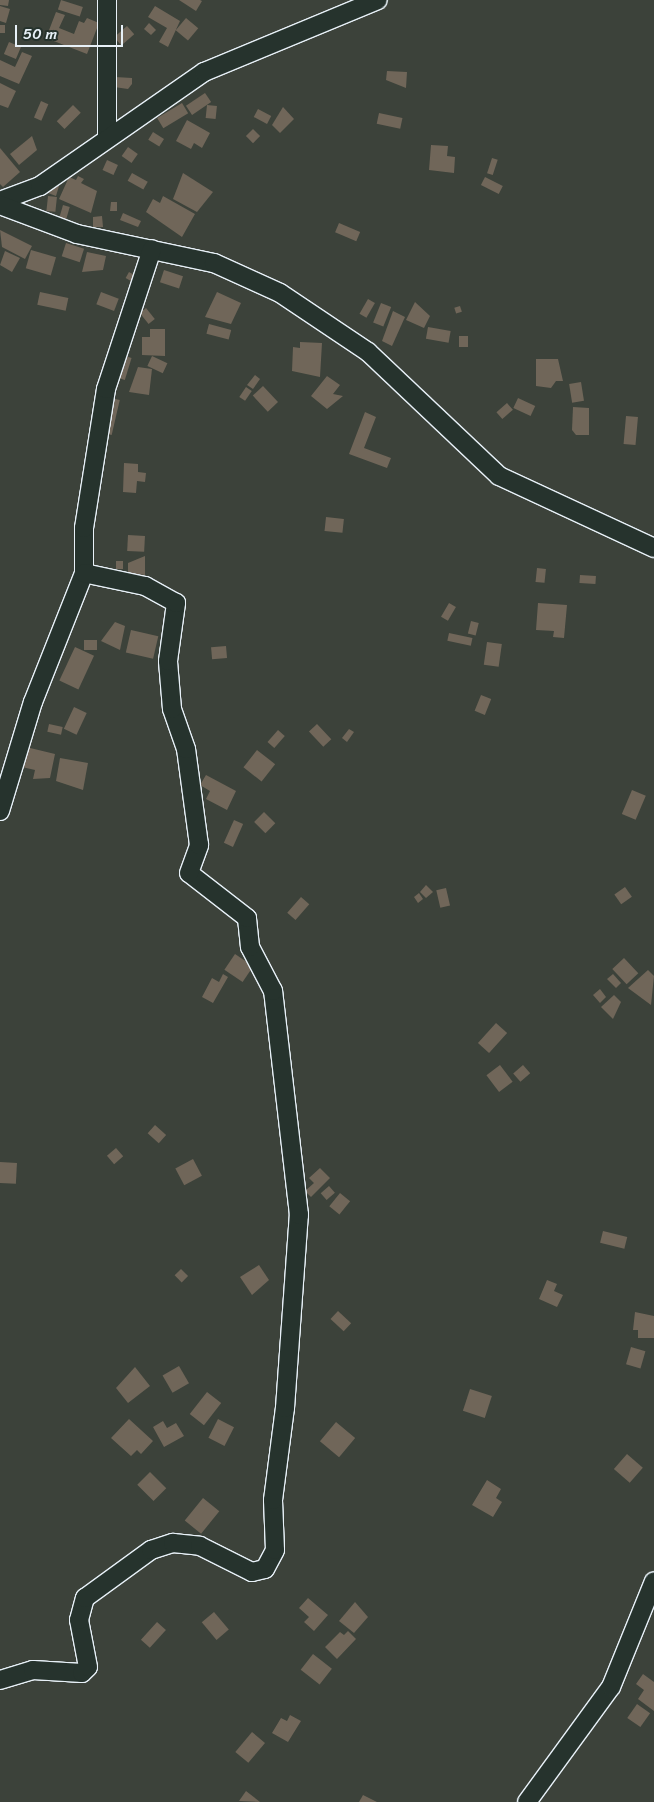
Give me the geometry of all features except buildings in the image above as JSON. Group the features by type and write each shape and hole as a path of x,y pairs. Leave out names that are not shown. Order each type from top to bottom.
{"street":[{"path":"107,0 107,135"},
{"path":"0,200 40,186 107,135 204,72 378,0"},
{"path":"0,205 77,234 152,249 222,266 280,293 368,352 499,476 654,548"},
{"path":"0,811 33,702 84,573 85,520 106,389 152,249"},
{"path":"0,1680 33,1670 82,1673 88,1667 79,1620 85,1598 151,1550 173,1544 200,1546 252,1572 265,1569 275,1550 273,1500 285,1408 299,1215 273,991 250,947 248,918 189,873 199,845 186,749 172,709 168,660 176,603 145,586 84,573"},
{"path":"527,1802 611,1688 654,1581"}]}
